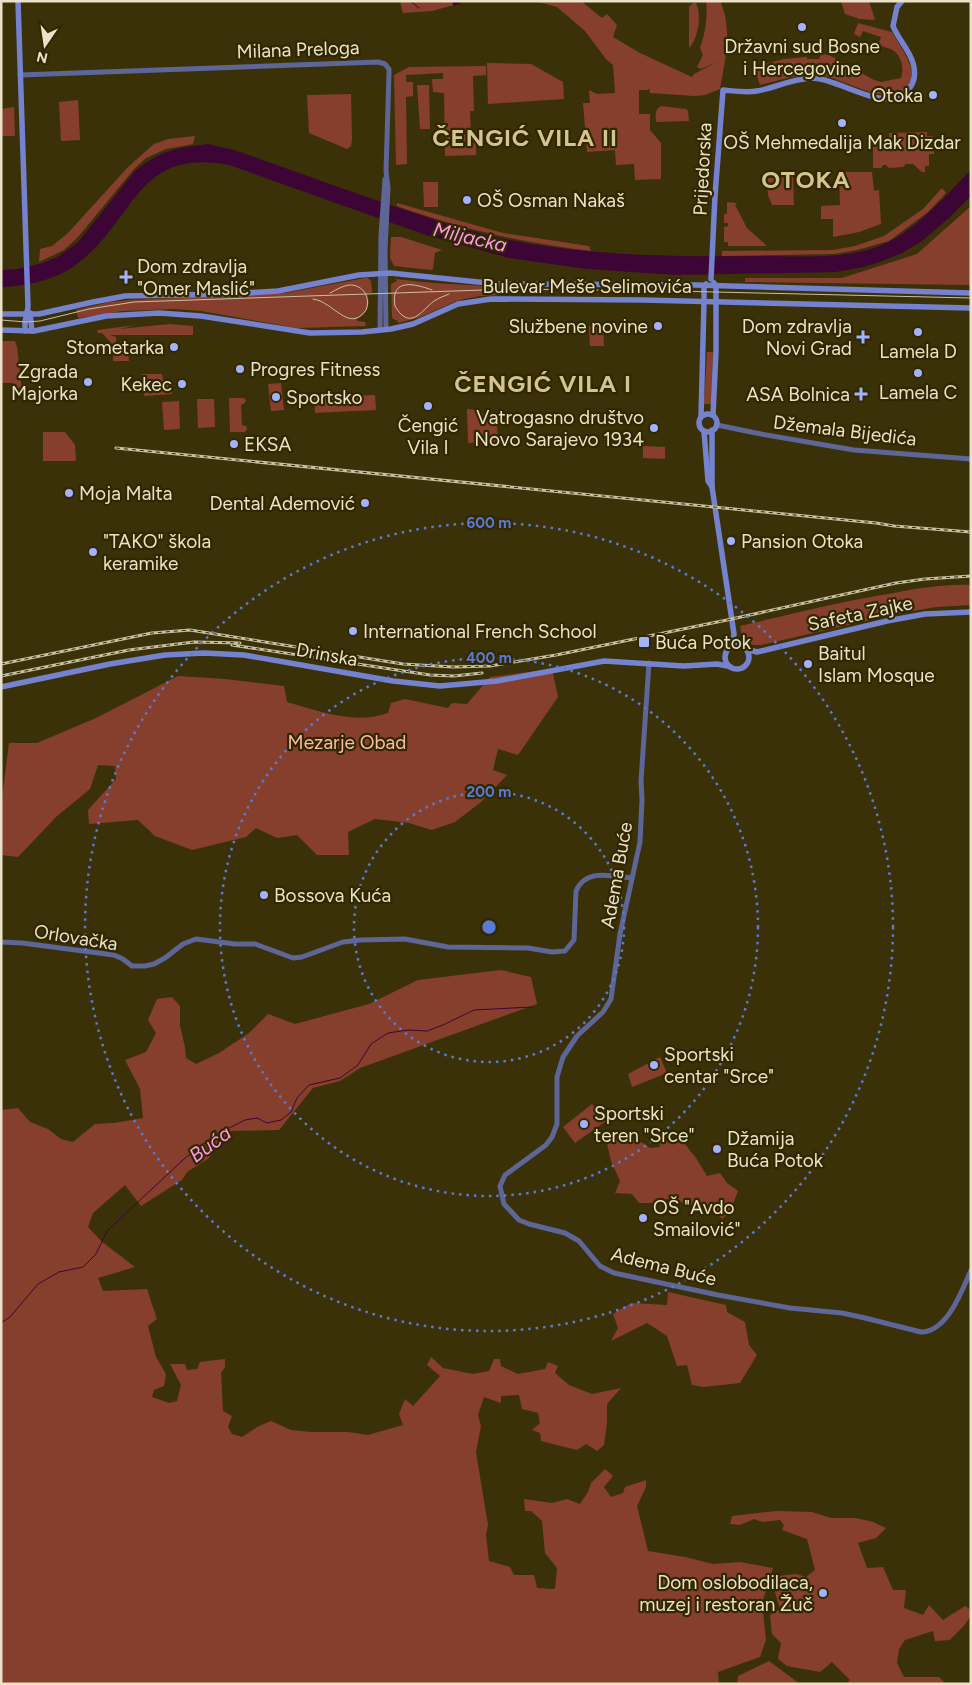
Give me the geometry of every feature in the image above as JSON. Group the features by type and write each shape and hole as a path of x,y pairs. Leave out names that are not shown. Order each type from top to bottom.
{"main road":[{"path":"18,1 28,331"},
{"name":"Prijedorska","path":"711,278 723,90 749,92 812,78 838,83 881,99 894,99 902,96 912,86 915,75 911,57 893,26 897,7 902,1"},
{"name":"Bulevar Meše Selimovića","path":"1,314 39,314 119,297 278,291 359,276 383,274 498,284 716,286 971,293"},
{"path":"712,487 708,481 704,431 699,424 701,416 704,286 711,278 716,286 716,351 713,415 717,424 712,430 712,487 734,634 733,640 717,664"},
{"name":"Bulevar Meše Selimovića","path":"1,330 28,331 106,316 159,313 201,316 310,332 362,332 413,324 465,302 491,298 971,308"},
{"path":"701,416 706,414 713,415"},
{"path":"704,431 712,430"},
{"name":"Safeta Zajke","path":"744,647 757,652 887,621 925,614 971,612"},
{"path":"734,634 744,647 749,660"},
{"path":"728,648 735,645 744,647"},
{"path":"649,663 684,666 717,664 740,669 757,652"},
{"name":"Drinska","path":"1,687 165,655 204,653 244,655 393,681 440,686 497,682 604,661 649,663"},
{"path":"724,655 727,666"}],"street":[{"name":"Milana Preloga","path":"20,75 210,67 378,62 385,64 389,69 383,274"},
{"path":"383,274 383,330"},
{"name":"Džemala Bijedića","path":"717,424 833,447 971,459"},
{"name":"Adema Buće","path":"649,663 641,781 641,833 638,857 620,934 611,999 603,1012 577,1036 563,1056 557,1077 556,1128 546,1145 505,1174 500,1186 504,1204 519,1220 565,1233 574,1238 600,1266 614,1273 718,1296 790,1308 842,1313 921,1332 928,1332 943,1322 971,1270"},
{"name":"Orlovačka","path":"1,942 114,955 132,966 139,967 154,964 183,944 196,938 222,943 255,944 293,958 302,957 353,940 405,939 448,947 528,948 552,952 565,951 574,940 576,891 579,884 585,879 600,874 632,878"}],"green space":[{"path":"400,1 468,1 432,11 403,13"},
{"path":"535,1 581,1 602,18 607,14 617,25 613,37 640,53 692,77 694,74 717,62 701,69 697,67 703,55 700,48 706,25 706,1 720,1 726,23 727,45 720,89 705,95 694,96 650,93 649,88 648,90 639,90 639,114 650,114 650,130 661,143 661,179 635,180 634,164 616,165 615,150 587,152 583,103 590,103 589,90 597,94 615,93 613,65 606,59 585,31 557,7"},
{"path":"841,1 869,1 875,20 860,19 845,14"},
{"path":"696,3 698,8 699,20 695,39 689,48 689,7"},
{"path":"858,23 892,32 904,52 912,74 911,81 907,87 899,93 889,95 878,94 833,78 816,75 792,77 760,85 754,67 784,59 807,57 807,59 819,59 821,54 829,55 874,80 881,82 901,78 902,63 899,56 891,49 878,45 881,37 863,31 860,37 854,34"},
{"path":"487,63 531,64 563,82 564,99 488,104"},
{"path":"486,66 486,75 473,76 474,111 470,111 471,133 476,133 476,155 445,156 444,93 433,92 432,79 443,79 443,73 406,75 406,82 413,82 413,96 406,97 407,164 396,165 394,75 409,67"},
{"path":"417,85 429,85 430,129 420,129"},
{"path":"351,94 351,146 347,149 309,133 307,95"},
{"path":"78,100 80,140 61,141 59,102"},
{"path":"661,106 686,109 689,121 656,122 656,111"},
{"path":"14,107 15,136 1,136 1,109"},
{"path":"927,132 927,136 933,136 934,154 929,154 929,166 925,166 925,172 922,172 913,164 889,168 883,165 881,168 873,168 873,140 889,138 889,133"},
{"path":"195,136 193,144 166,149 146,158 134,169 78,237 64,250 39,262 40,249 52,246 68,233 128,167 154,144 168,139"},
{"path":"839,172 872,172 874,191 879,190 881,224 859,232 833,237 833,219 821,219 821,206 840,205"},
{"path":"793,177 794,205 772,205 768,195 767,178"},
{"path":"423,182 438,182 438,207 424,207"},
{"path":"942,188 946,193 928,212 889,241 834,254 722,256 722,251 833,250 855,246 884,236 923,209"},
{"path":"727,202 737,204 735,205 747,228 767,246 728,246 728,242 724,242 724,227 728,226 728,223 724,223 724,214 727,214"},
{"path":"397,203 503,233 589,246 591,251 541,244 469,228 397,206"},
{"path":"971,206 971,285 745,282 745,278 842,278 917,254"},
{"path":"391,237 401,237 442,250 435,253 433,269 394,266 390,258"},
{"path":"365,278 371,281 372,292 367,294 369,302 367,309 357,321 365,322 366,326 297,328 201,311 175,309 123,311 78,318 76,310 110,302 130,300 285,293"},
{"path":"395,279 503,287 504,295 464,299 418,318 398,323 397,320 392,318 391,284 397,281"},
{"path":"170,324 193,326 193,335 110,335 116,337 117,354 128,354 129,361 113,361 114,346 97,330 137,325 119,329"},
{"path":"589,326 603,326 604,346 590,346"},
{"path":"1,341 15,341 22,391 15,391 15,385 12,383 1,383"},
{"path":"707,352 713,352 711,404 704,404"},
{"path":"142,374 162,374 163,380 171,380 172,394 144,396"},
{"name":"Sportsko","path":"281,383 284,410 271,411 268,384"},
{"path":"375,395 376,410 315,413 314,397"},
{"path":"229,398 243,398 246,400 241,405 242,425 246,426 247,429 245,432 230,432"},
{"path":"197,399 214,399 215,427 198,428"},
{"path":"179,401 180,429 164,430 162,402"},
{"path":"467,409 477,410 497,424 498,442 468,443"},
{"path":"43,432 65,432 75,445 76,461 43,461"},
{"path":"643,446 665,447 665,459 643,458"},
{"path":"971,585 971,605 936,607 896,614 761,645 753,645 742,636 740,626 875,596 932,587"},
{"name":"Mezarje Obad","path":"552,669 558,697 518,755 498,749 493,770 507,775 481,802 455,822 432,830 409,823 375,819 348,832 349,855 317,855 297,835 277,838 256,828 246,837 192,850 155,836 138,820 89,824 88,810 116,779 115,766 98,765 90,789 56,817 18,857 1,855 1,806 9,743 37,743 96,718 178,676 284,686 287,702 337,715 363,718 388,713 391,703 405,699 448,708 452,703 467,704 490,677"},
{"path":"501,970 531,977 537,1004 360,1068 340,1081 313,1088 279,1130 230,1131 209,1158 187,1172 182,1180 141,1206 125,1185 93,1213 88,1227 101,1241 135,1267 98,1278 103,1291 147,1289 157,1319 148,1326 156,1357 166,1374 164,1386 154,1390 152,1397 169,1403 177,1401 181,1385 170,1364 185,1364 187,1370 197,1369 200,1362 225,1359 225,1367 221,1373 223,1411 232,1416 228,1427 232,1434 242,1437 271,1421 291,1430 348,1432 368,1435 403,1425 399,1414 405,1399 413,1406 440,1376 427,1365 431,1357 443,1368 473,1374 489,1371 494,1359 500,1359 501,1366 518,1374 545,1369 548,1362 558,1366 555,1373 569,1385 592,1394 621,1388 607,1404 604,1445 597,1451 586,1444 577,1450 541,1441 540,1433 532,1430 540,1423 538,1413 522,1409 519,1395 501,1396 501,1403 484,1397 478,1415 481,1426 476,1452 488,1525 486,1535 489,1561 510,1567 514,1575 534,1575 537,1588 555,1589 557,1568 545,1553 542,1521 531,1511 525,1511 524,1499 552,1503 567,1499 580,1504 588,1492 591,1483 605,1469 613,1476 604,1487 611,1497 623,1493 625,1487 646,1480 646,1487 637,1506 648,1551 713,1564 740,1562 773,1568 762,1603 766,1640 760,1657 718,1672 719,1684 1,1684 1,1110 18,1108 30,1122 48,1129 61,1139 73,1142 95,1124 143,1118 140,1089 125,1060 146,1052 156,1033 148,1020 157,999 172,997 180,1006 180,1026 186,1058 196,1064 219,1053 249,1033 268,1014 295,1024 369,1004 418,980"},
{"name":"Sportski centar \"Srce\"","path":"660,1057 667,1073 632,1087 628,1074"},
{"name":"Sportski teren \"Srce\"","path":"592,1104 606,1121 575,1143 563,1127"},
{"path":"622,1136 643,1143 650,1148 660,1147 659,1136 669,1143 680,1138 707,1176 720,1173 727,1183 738,1191 730,1212 722,1219 712,1210 669,1199 666,1199 666,1203 639,1203 632,1194 615,1193 620,1181 611,1161 606,1139"},
{"path":"668,1292 726,1305 727,1312 745,1322 749,1345 757,1355 740,1383 704,1387 692,1385 687,1365 677,1366 667,1336 647,1323 611,1341 618,1328 613,1314 631,1303 667,1305"},
{"path":"776,1511 812,1512 831,1518 856,1518 873,1522 886,1528 876,1538 858,1543 867,1568 883,1567 893,1590 906,1590 904,1608 923,1615 929,1605 943,1620 965,1606 971,1610 969,1618 950,1640 935,1641 933,1631 905,1640 899,1649 897,1663 904,1677 939,1677 946,1684 846,1684 850,1680 832,1662 820,1672 787,1666 778,1659 781,1643 772,1634 770,1615 780,1609 775,1592 779,1576 796,1574 806,1577 815,1570 807,1539 782,1530 784,1525 780,1520 762,1522 754,1519 740,1525 730,1524 732,1516"},
{"path":"769,1661 800,1684 737,1684 738,1676"}],"water":[{"name":"Miljacka","path":"208,144 234,150 393,206 482,234 528,243 594,252 694,256 828,256 845,254 877,247 903,233 934,208 971,170 971,196 922,241 902,253 864,267 836,272 676,275 587,269 509,258 426,235 229,165 198,162 174,167 156,177 140,191 97,246 69,270 41,281 1,287 1,270 18,269 43,263 59,256 78,242 135,171 144,164 169,151"}],"waterway":[{"path":"410,1 419,8"},
{"path":"455,3 460,1"},
{"name":"Buća","path":"1,1323 10,1317 38,1284 59,1272 83,1267 96,1254 107,1231 184,1159 215,1135 245,1120 257,1118 267,1123 281,1120 291,1112 297,1098 309,1085 340,1078 358,1065 371,1044 388,1033 408,1030 427,1031 474,1010 532,1007"}],"tram line":[{"path":"313,299 320,301 347,318 353,319 360,316 366,310 367,297 362,289 354,285 339,288 330,293"},
{"path":"432,290 412,285 400,287 396,290 394,297 395,306 400,314 411,318 416,317 434,301 449,294"},
{"path":"1,320 40,321 89,309 134,302 512,289 971,298"}],"railway":[{"path":"116,448 894,526 971,532"},
{"path":"1,664 152,633 190,630 403,664 453,667 490,666 556,655 896,583 971,576"},
{"path":"1,676 129,650 194,642 240,643"},
{"path":"232,645 430,675 454,676 482,673"}],"place":[{"name":"Državni sud Bosne i Hercegovine","path":"802,27"},
{"name":"Otoka","path":"933,95"},
{"name":"OŠ Mehmedalija Mak Dizdar","path":"842,123"},
{"name":"OŠ Osman Nakaš","path":"467,200"},
{"name":"Dom zdravlja \"Omer Maslić\"","path":"126,277"},
{"name":"Službene novine","path":"658,326"},
{"name":"Lamela D","path":"918,332"},
{"name":"Dom zdravlja Novi Grad","path":"863,337"},
{"name":"Stometarka","path":"174,347"},
{"name":"Progres Fitness","path":"240,369"},
{"name":"Lamela C","path":"918,373"},
{"name":"Zgrada Majorka","path":"88,382"},
{"name":"Kekec","path":"182,384"},
{"name":"ASA Bolnica","path":"861,394"},
{"name":"Sportsko","path":"276,397"},
{"name":"Čengić Vila I","path":"428,406"},
{"name":"Vatrogasno društvo Novo Sarajevo 1934","path":"654,428"},
{"name":"EKSA","path":"234,444"},
{"name":"Moja Malta","path":"69,493"},
{"name":"Dental Ademović","path":"365,503"},
{"name":"Pansion Otoka","path":"731,541"},
{"name":"\"TAKO\" škola keramike","path":"93,552"},
{"name":"International French School","path":"353,631"},
{"name":"Buća Potok","path":"644,642"},
{"name":"Baitul Islam Mosque","path":"808,664"},
{"name":"Bossova Kuća","path":"264,895"},
{"name":"Sportski centar \"Srce\"","path":"654,1065"},
{"name":"Sportski teren \"Srce\"","path":"584,1124"},
{"name":"Džamija Buća Potok","path":"717,1149"},
{"name":"OŠ \"Avdo Smailović\"","path":"643,1218"},
{"name":"Dom oslobodilaca, muzej i restoran Žuč","path":"823,1593"}],"district":[{"name":"ČENGIĆ VILA II","path":"525,138"},
{"name":"OTOKA","path":"806,180"},
{"name":"ČENGIĆ VILA I","path":"543,384"}]}
